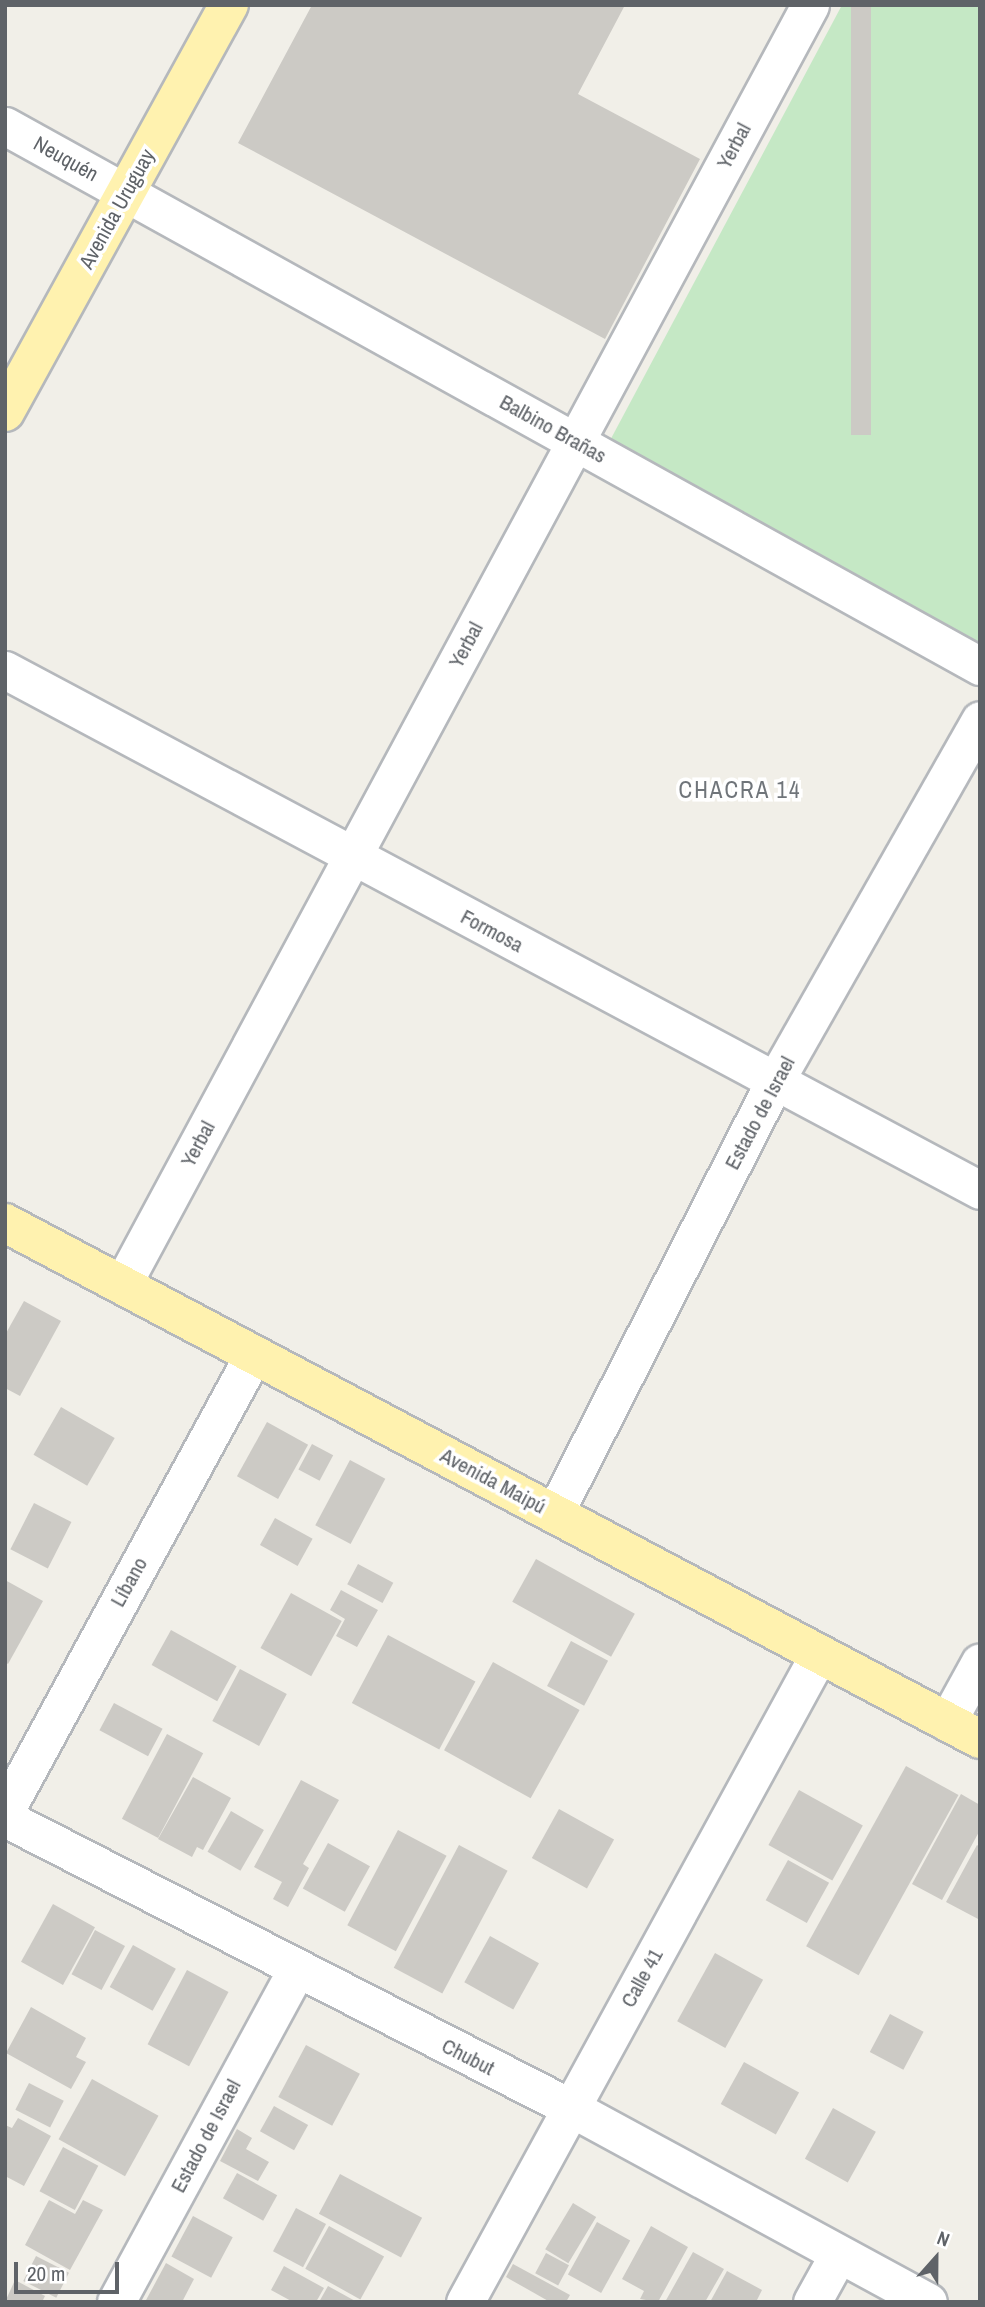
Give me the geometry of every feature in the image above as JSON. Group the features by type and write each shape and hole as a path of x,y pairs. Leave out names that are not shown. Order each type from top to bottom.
{"main road":[{"name":"Avenida Uruguay","path":"5,412 229,5"},
{"name":"Avenida Maipú","path":"5,1223 964,1730"}],"street":[{"name":"Yerbal","path":"122,1285 810,5"},
{"name":"Neuquén","path":"5,126 126,192"},
{"name":"Balbino Brañas","path":"126,192 980,666"},
{"name":"Formosa","path":"5,670 980,1190"},
{"name":"Estado de Israel","path":"554,1514 775,1081 980,720"},
{"name":"Líbano","path":"5,1811 254,1354"},
{"name":"Calle 41","path":"465,2302 818,1654"},
{"path":"964,1730 980,1662"},
{"name":"Chubut","path":"5,1818 296,1971 570,2108 928,2302"},
{"name":"Estado de Israel","path":"117,2302 296,1971"},
{"path":"812,2302 838,2255"}],"green space":[{"path":"842,5 980,5 980,646 606,448"}],"building":[{"path":"312,5 625,5 578,94 700,159 605,339 238,143"},
{"path":"851,5 871,5 871,435 851,435"},
{"path":"24,1301 61,1321 20,1396 5,1388 5,1335"},
{"path":"61,1407 115,1438 87,1486 34,1455"},
{"path":"267,1422 308,1445 278,1499 237,1476"},
{"path":"312,1444 333,1455 320,1481 298,1470"},
{"path":"350,1460 385,1479 351,1544 315,1525"},
{"path":"34,1503 71,1522 48,1568 10,1549"},
{"path":"275,1518 313,1539 298,1566 260,1545"},
{"path":"536,1559 635,1614 611,1657 512,1602"},
{"path":"358,1564 393,1583 383,1603 347,1584"},
{"path":"5,1580 43,1601 8,1664 5,1662"},
{"path":"341,1590 378,1610 357,1647 336,1636 345,1619 330,1610"},
{"path":"291,1593 342,1621 311,1676 260,1648"},
{"path":"171,1630 237,1666 217,1701 152,1665"},
{"path":"388,1635 475,1681 439,1749 352,1703"},
{"path":"571,1641 608,1661 584,1706 547,1686"},
{"path":"493,1662 580,1710 531,1798 444,1750"},
{"path":"240,1669 287,1694 259,1746 212,1721"},
{"path":"114,1703 163,1729 148,1756 99,1730"},
{"path":"167,1734 203,1753 158,1838 122,1819"},
{"path":"906,1766 958,1795 859,1975 806,1946"},
{"path":"193,1777 231,1798 203,1850 197,1847 192,1857 158,1839"},
{"path":"301,1780 339,1800 303,1864 309,1868 288,1907 273,1899 282,1882 254,1867"},
{"path":"799,1790 863,1825 832,1880 768,1845"},
{"path":"961,1794 980,1805 980,1830 942,1900 912,1884"},
{"path":"559,1809 614,1840 587,1889 532,1858"},
{"path":"231,1811 264,1830 240,1871 208,1852"},
{"path":"398,1830 447,1856 396,1951 347,1925"},
{"path":"328,1843 370,1866 345,1912 303,1888"},
{"path":"459,1845 508,1871 442,1994 394,1968"},
{"path":"977,1845 980,1847 980,1920 946,1902"},
{"path":"788,1860 829,1883 807,1923 766,1900"},
{"path":"53,1904 95,1927 63,1985 21,1962"},
{"path":"95,1930 125,1946 102,1990 72,1974"},
{"path":"490,1936 539,1963 513,2010 464,1982"},
{"path":"133,1945 176,1969 153,2011 110,1987"},
{"path":"715,1953 763,1980 725,2048 677,2021"},
{"path":"187,1970 228,1992 189,2066 148,2044"},
{"path":"31,2007 86,2038 76,2057 86,2062 71,2089 6,2053"},
{"path":"890,2014 924,2032 903,2070 870,2052"},
{"path":"306,2045 360,2074 332,2126 278,2097"},
{"path":"744,2062 799,2093 776,2135 721,2104"},
{"path":"92,2079 158,2116 125,2176 59,2139"},
{"path":"29,2083 64,2101 50,2127 15,2110"},
{"path":"274,2106 308,2125 294,2150 260,2131"},
{"path":"833,2108 876,2132 848,2182 805,2159"},
{"path":"18,2118 51,2136 24,2186 5,2176 5,2125 12,2128"},
{"path":"237,2129 252,2138 246,2149 269,2162 258,2181 220,2161"},
{"path":"63,2147 98,2166 75,2210 40,2191"},
{"path":"237,2173 277,2195 263,2221 223,2198"},
{"path":"340,2174 422,2218 401,2257 319,2214"},
{"path":"49,2200 75,2214 83,2200 103,2210 70,2270 25,2245"},
{"path":"573,2203 596,2217 568,2263 545,2249"},
{"path":"296,2208 326,2224 303,2267 273,2251"},
{"path":"193,2216 233,2237 211,2278 171,2257"},
{"path":"597,2222 630,2240 601,2293 568,2274"},
{"path":"329,2226 384,2257 360,2299 305,2269"},
{"path":"651,2226 688,2247 658,2302 640,2299 644,2291 622,2279"},
{"path":"693,2252 724,2269 705,2302 665,2302"},
{"path":"546,2253 569,2265 558,2286 535,2273"},
{"path":"36,2256 69,2273 56,2298 23,2281"},
{"path":"166,2263 194,2279 182,2302 145,2302"},
{"path":"513,2264 570,2295 566,2302 550,2302 506,2277"},
{"path":"284,2266 324,2288 316,2302 293,2302 271,2290"},
{"path":"727,2271 762,2290 756,2302 710,2302"},
{"path":"15,2280 45,2296 42,2302 5,2302"},
{"path":"328,2286 357,2302 319,2302"}],"district":[{"name":"CHACRA 14","path":"740,790"}]}
